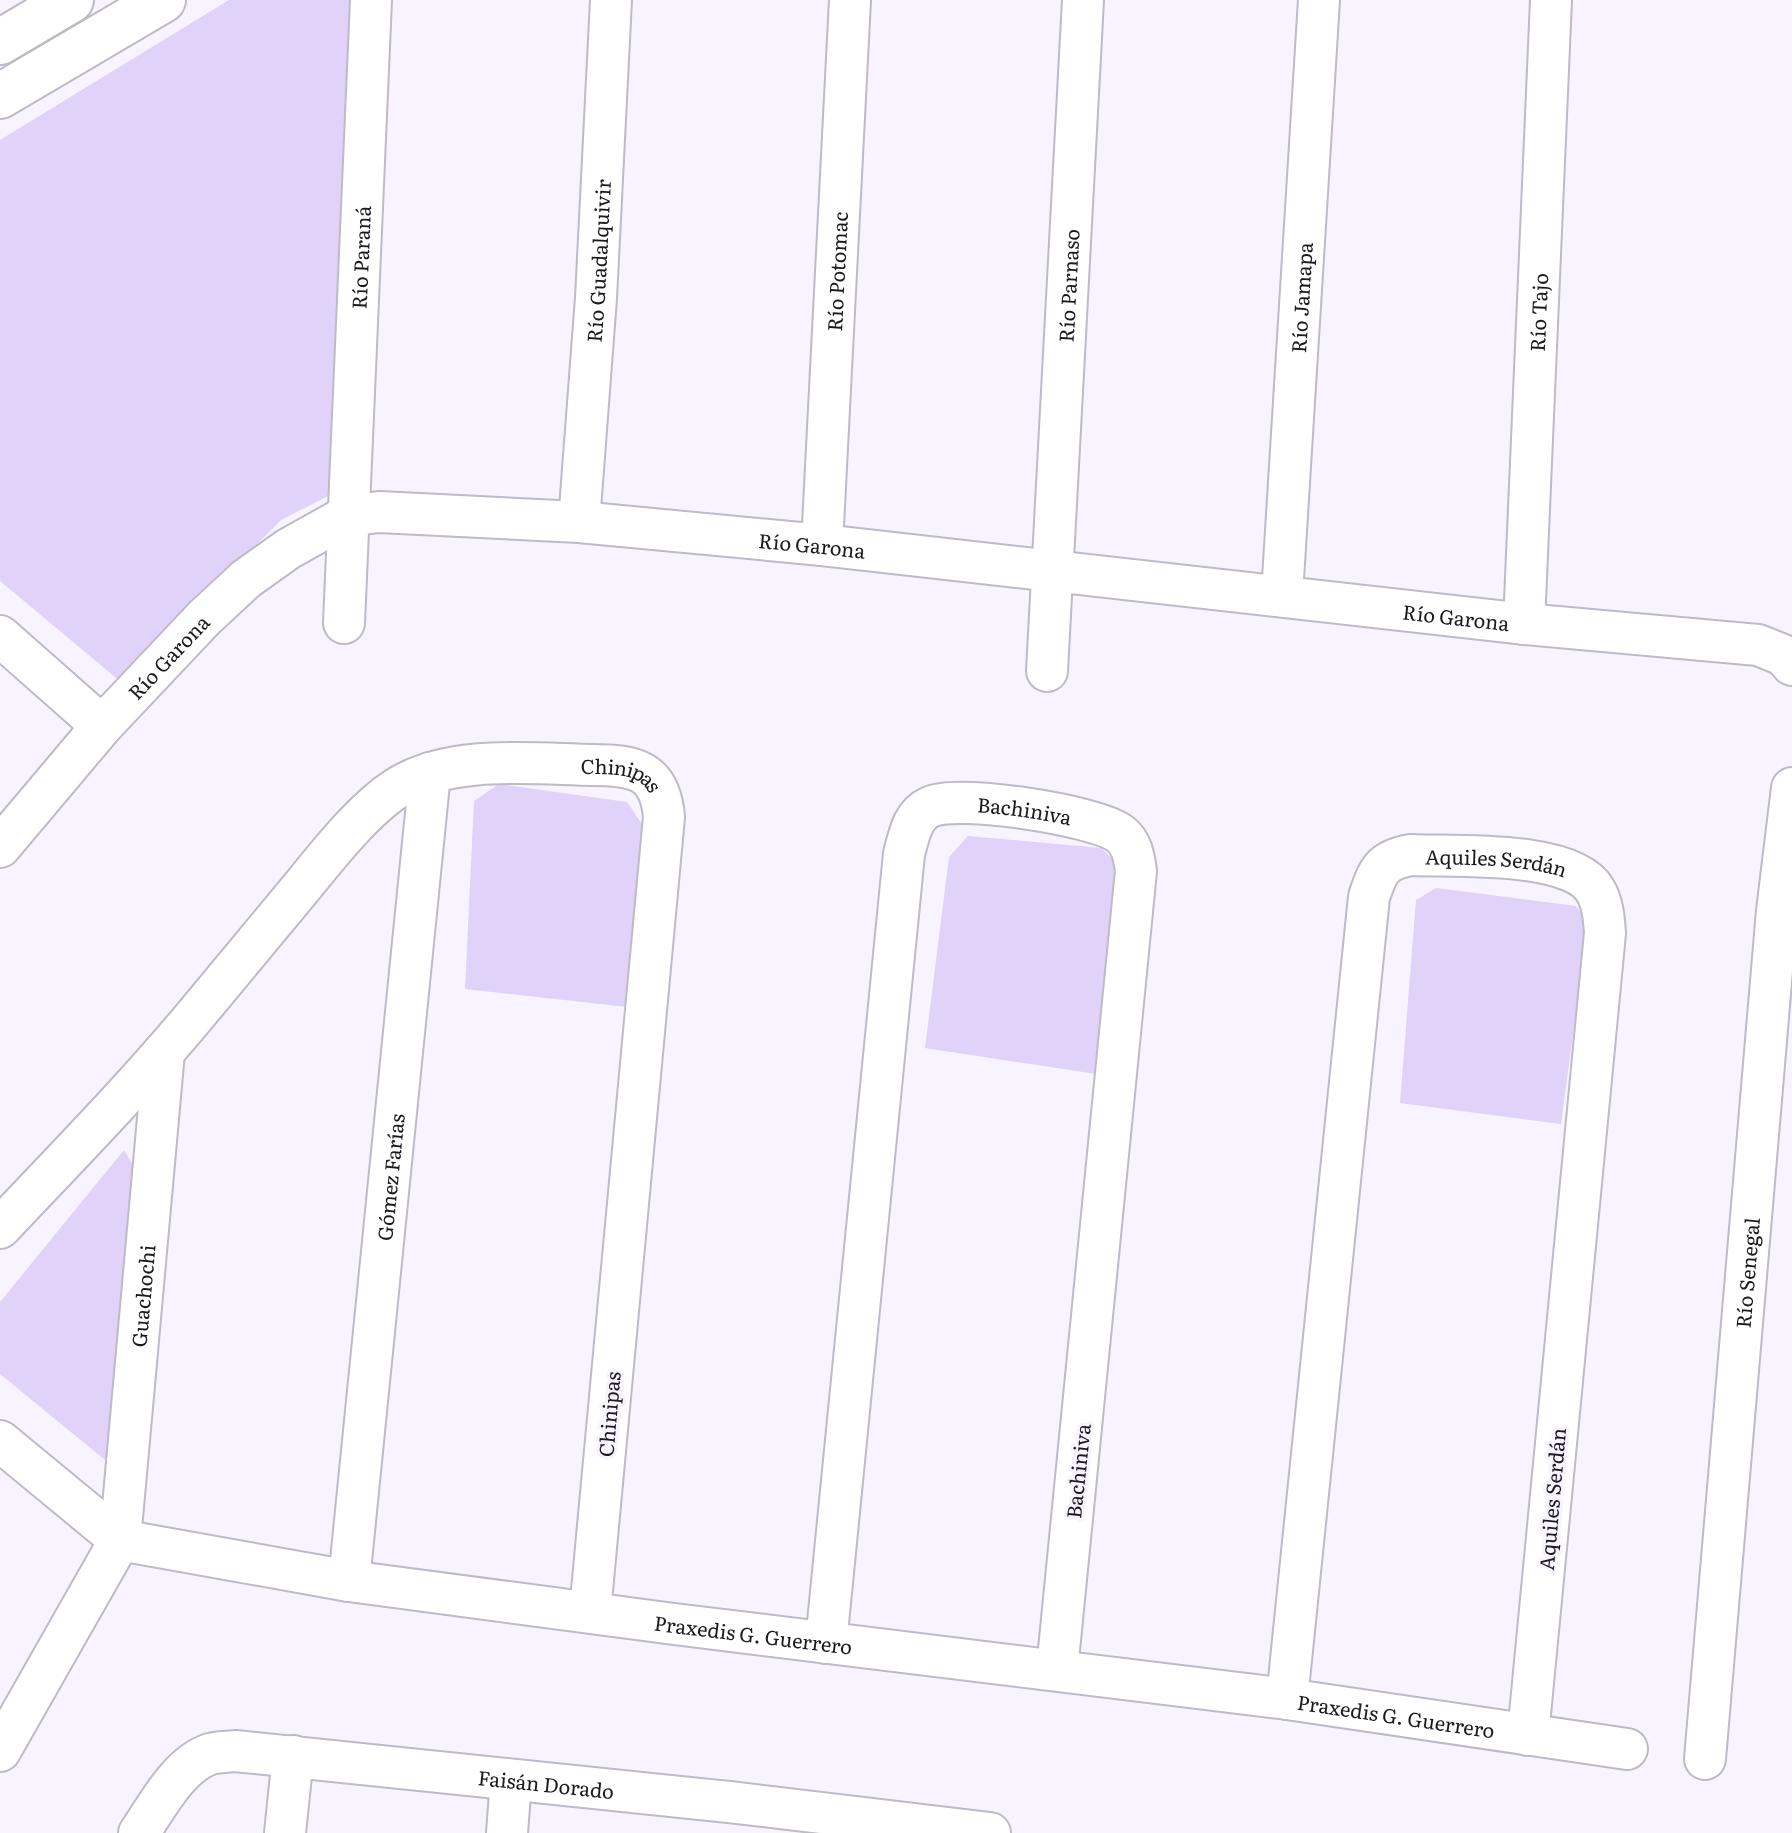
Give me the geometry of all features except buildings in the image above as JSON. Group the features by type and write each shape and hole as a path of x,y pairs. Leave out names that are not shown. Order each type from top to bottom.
{"street":[{"path":"0,42 71,0"},
{"path":"0,96 163,0"},
{"name":"Río Paraná","path":"344,623 371,0"},
{"name":"Río Guadalquivir","path":"579,522 596,298 611,0"},
{"name":"Río Potomac","path":"822,545 850,0"},
{"name":"Río Parnaso","path":"1047,671 1083,0"},
{"name":"Río Jamapa","path":"1282,595 1319,0"},
{"name":"Río Tajo","path":"1524,624 1551,0"},
{"name":"Río Garona","path":"0,847 102,726 204,618 246,579 288,549 347,516 405,512 579,522 822,545 1524,624 1758,645 1783,655 1792,665"},
{"path":"0,636 102,726"},
{"name":"Chinipas","path":"0,1228 164,1052 329,853 398,788 430,773 484,763 618,765 647,775 656,783 663,799 664,817 590,1612"},
{"name":"Gómez Farías","path":"349,1581 430,773"},
{"name":"Río Senegal","path":"1705,1759 1777,911 1792,788"},
{"name":"Bachiniva","path":"826,1643 904,854 917,817 929,807 967,802 1098,822 1122,834 1132,849 1136,871 1057,1670"},
{"name":"Aquiles Serdán","path":"1287,1699 1369,897 1383,865 1411,855 1538,861 1578,873 1595,889 1603,912 1605,933 1528,1735"},
{"name":"Guachochi","path":"120,1540 164,1052"},
{"path":"0,1441 120,1540 2,1744"},
{"name":"Praxedis G. Guerrero","path":"120,1540 349,1581 1287,1699 1627,1749"},
{"name":"Faisán Dorado","path":"139,1833 174,1783 192,1765 210,1754 235,1751 511,1780 727,1817 969,1832"},
{"path":"285,1833 293,1756"},
{"path":"507,1833 511,1780"}],"shaded area":[{"path":"229,0 352,0 340,490 281,520 121,682 0,581 0,140"},
{"path":"499,784 627,802 648,833 627,1007 465,989 474,801"},
{"path":"968,836 1101,848 1117,863 1096,1074 925,1048 949,857"},
{"path":"1436,888 1576,906 1588,922 1561,1124 1400,1103 1416,900"},
{"path":"124,1150 141,1178 117,1429 105,1460 0,1374 0,1302"}]}
